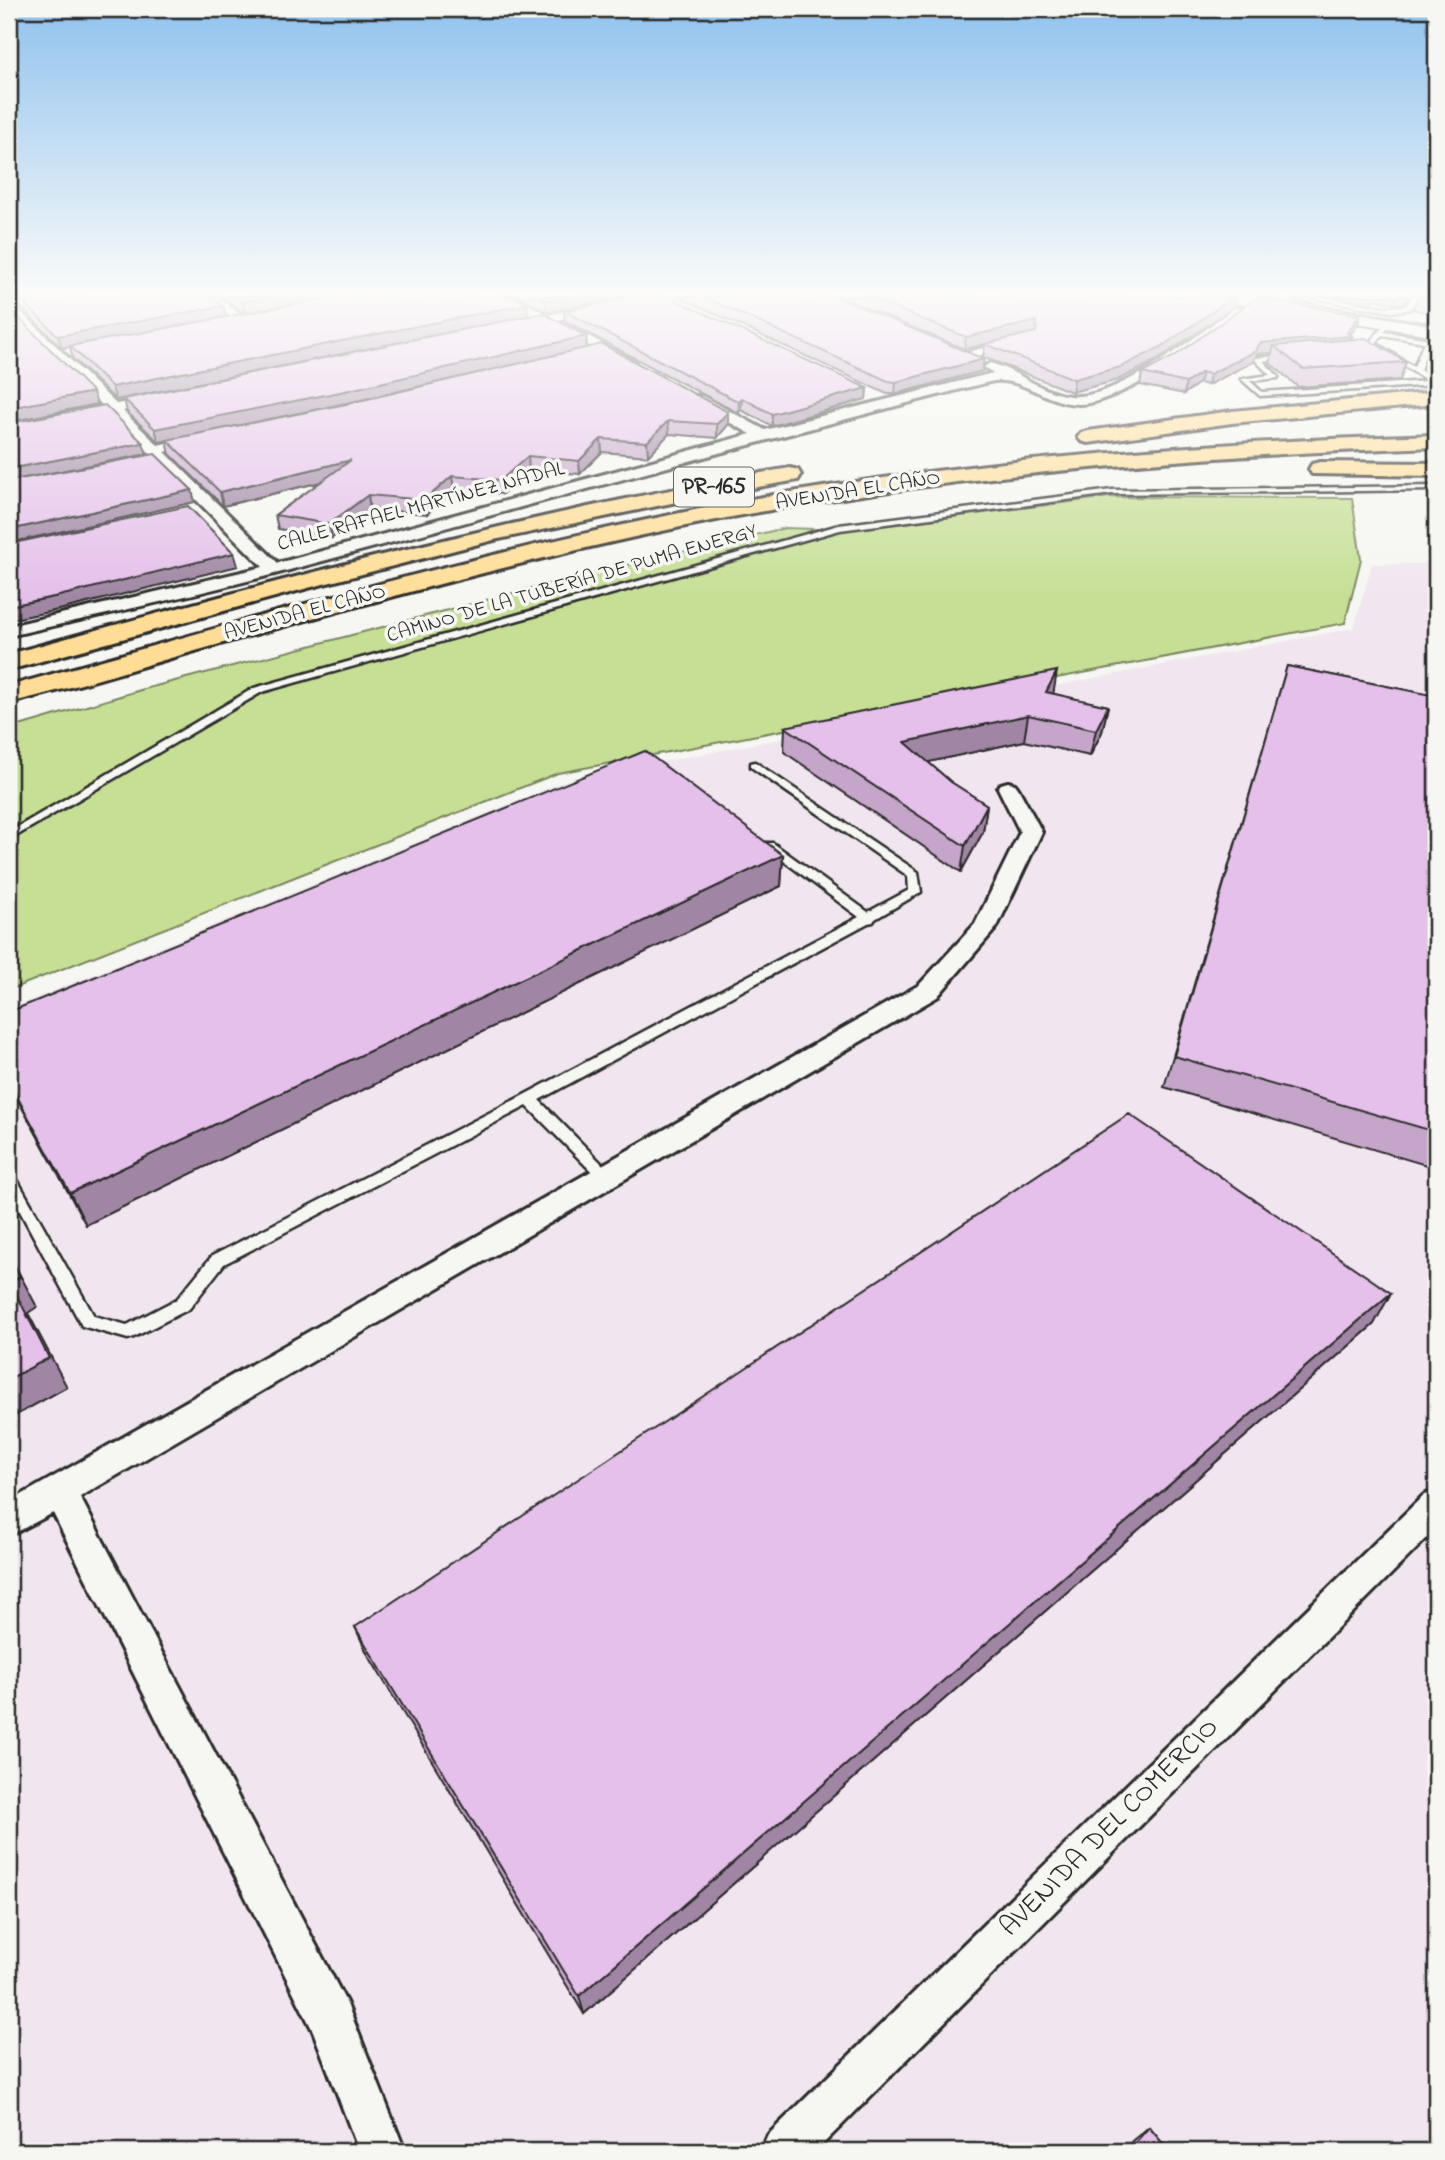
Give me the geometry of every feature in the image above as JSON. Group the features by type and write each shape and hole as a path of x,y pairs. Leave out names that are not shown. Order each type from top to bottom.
{"highway":[{"path":"1088,437 1232,417 1436,398"},
{"path":"1062,439 1325,421 1436,420"},
{"name":"AVENIDA EL CAÑO","path":"9,695 465,571 670,523 832,494 972,473 1066,463 1269,446 1436,441"},
{"path":"832,494 1149,468 1436,470"},
{"name":"AVENIDA EL CAÑO","path":"9,662 298,582 546,521 730,484 810,472"}],"street":[{"path":"103,397 155,456 212,506 275,569"},
{"path":"9,429 173,397"},
{"path":"693,397 763,435"},
{"name":"CALLE RAFAEL MARTÍNEZ NADAL","path":"9,631 275,569 893,397"},
{"path":"1060,397 1068,400 1088,400 1096,397"},
{"path":"155,456 216,436"},
{"path":"186,512 212,506"},
{"path":"9,1520 929,991 985,927 1031,832 1008,789"},
{"path":"60,1492 331,2020 382,2151"},
{"name":"AVENIDA DEL COMERCIO","path":"784,2151 1436,1506"}],"lane":[{"name":"CAMINO DE LA TUBERÍA DE PUMA ENERGY","path":"9,836 258,690 839,528 1112,492 1436,488"},
{"path":"9,1178 88,1321 128,1332 183,1304 218,1260 869,919 915,892 914,874 755,765"},
{"path":"762,840 869,919"},
{"path":"529,1098 606,1177"}],"shaded area":[{"path":"1372,564 1436,564 1436,2151 9,2151 9,1009 568,780 1354,628"}],"green space":[{"path":"1110,497 1352,498 1361,559 1345,623 558,773 9,990 9,729 144,689 559,581 785,528 849,530"}],"building":[{"path":"9,397 68,397 9,408"},
{"path":"135,397 316,397 155,429 124,399"},
{"path":"377,397 700,397 728,412 717,424 668,421 647,442 601,439 579,461 528,456 501,480 452,476 425,500 368,495 329,524 275,515 351,460 220,492 167,440"},
{"path":"729,397 835,397 772,414 742,398 739,402"},
{"path":"105,405 143,443 9,469 9,423"},
{"path":"155,454 192,490 9,530 9,481"},
{"path":"188,506 234,553 9,606 9,544"},
{"path":"1287,666 1436,696 1436,1132 1174,1056"},
{"path":"1057,671 1046,692 1108,706 1096,730 1028,715 905,742 951,782 987,805 965,846 785,727"},
{"path":"645,751 783,855 70,1193 9,1082 9,1012"},
{"path":"1129,1114 1391,1293 579,1996 355,1627"},
{"path":"9,1257 20,1277 10,1282 49,1358 9,1379"},
{"path":"1149,2127 1169,2151 1128,2151"}]}
